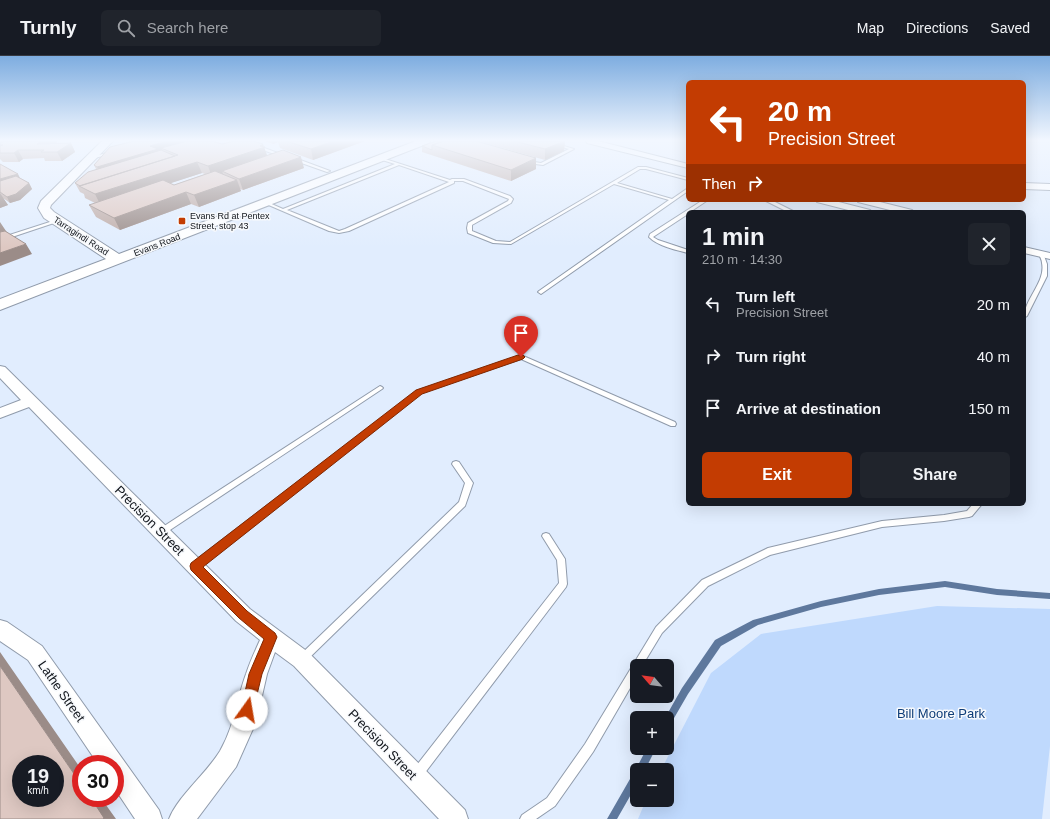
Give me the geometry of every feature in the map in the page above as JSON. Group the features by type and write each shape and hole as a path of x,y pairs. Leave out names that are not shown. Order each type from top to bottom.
{"main road":[{"name":"Tarragindi Road","path":"73,177 45,204 46,212 114,256"},
{"name":"Evans Road","path":"0,304 114,256 314,177"},
{"name":"Evans Road","path":"0,295 266,203 333,177"}],"street":[{"path":"1026,186 1050,188"},
{"path":"827,202 857,210"},
{"path":"869,202 901,210"},
{"path":"1026,243 1046,255"},
{"path":"1026,250 1046,255"},
{"name":"Precision Street","path":"0,370 243,615 301,659 456,819"},
{"path":"0,413 31,401"},
{"name":"Lathe Street","path":"0,630 35,653 106,755"},
{"path":"181,819 207,788 228,759 245,722 256,674 271,637"},
{"path":"124,781 150,819"}],"lane":[{"path":"284,210 367,177"},
{"path":"441,177 452,180 462,180 511,199 510,202 470,224 468,228 470,232 502,243 511,243 625,177"},
{"path":"266,203 339,232 348,230 450,184 453,182 452,180"},
{"path":"613,183 672,200"},
{"path":"541,292 686,190"},
{"path":"691,210 703,202"},
{"path":"772,202 784,210"},
{"path":"686,213 651,237 656,241 686,251"},
{"path":"0,240 58,221"},
{"path":"1026,312 1044,276 1046,255"},
{"path":"195,566 419,392 521,357 673,424"},
{"path":"161,532 380,388"},
{"path":"301,659 462,504 469,483 456,464"},
{"path":"641,659 659,630 705,583 768,552 882,524 969,514 976,506"},
{"path":"414,777 563,584 561,559 546,536"},
{"path":"526,819 552,802 589,748 630,678"}],"green space":[{"name":"Bill Moore Park","path":"937,606 1050,609 1050,746 1042,819 638,819 643,807 674,807 674,763 665,763 669,755 674,755 674,745 711,673 761,634"}],"building":[{"path":"0,177 9,177 0,179"},
{"path":"17,177 29,183 16,194 7,197 0,192 0,181"},
{"path":"83,177 110,177 80,186 75,183"},
{"path":"109,177 150,177 95,194 79,186"},
{"path":"199,177 229,177 237,180 194,195 186,192 114,218 89,205 163,180 174,185"},
{"path":"234,177 246,177 239,179"},
{"path":"5,231 26,244 0,253 0,232"},
{"path":"0,666 61,755 12,755 12,807 64,807 64,759 72,771 72,807 97,807 104,818 0,819"}],"waterway":[{"path":"673,711 685,691 718,643 756,622 821,604 879,592 945,584 997,592 1050,596"},
{"path":"644,763 648,755"},
{"path":"612,819 630,787"}],"place":[{"name":"Evans Rd at Pentex Street, stop 43","path":"182,221"}],"route":[{"path":"247,710 256,674 271,637 243,615 195,566 419,392 521,357"}]}
